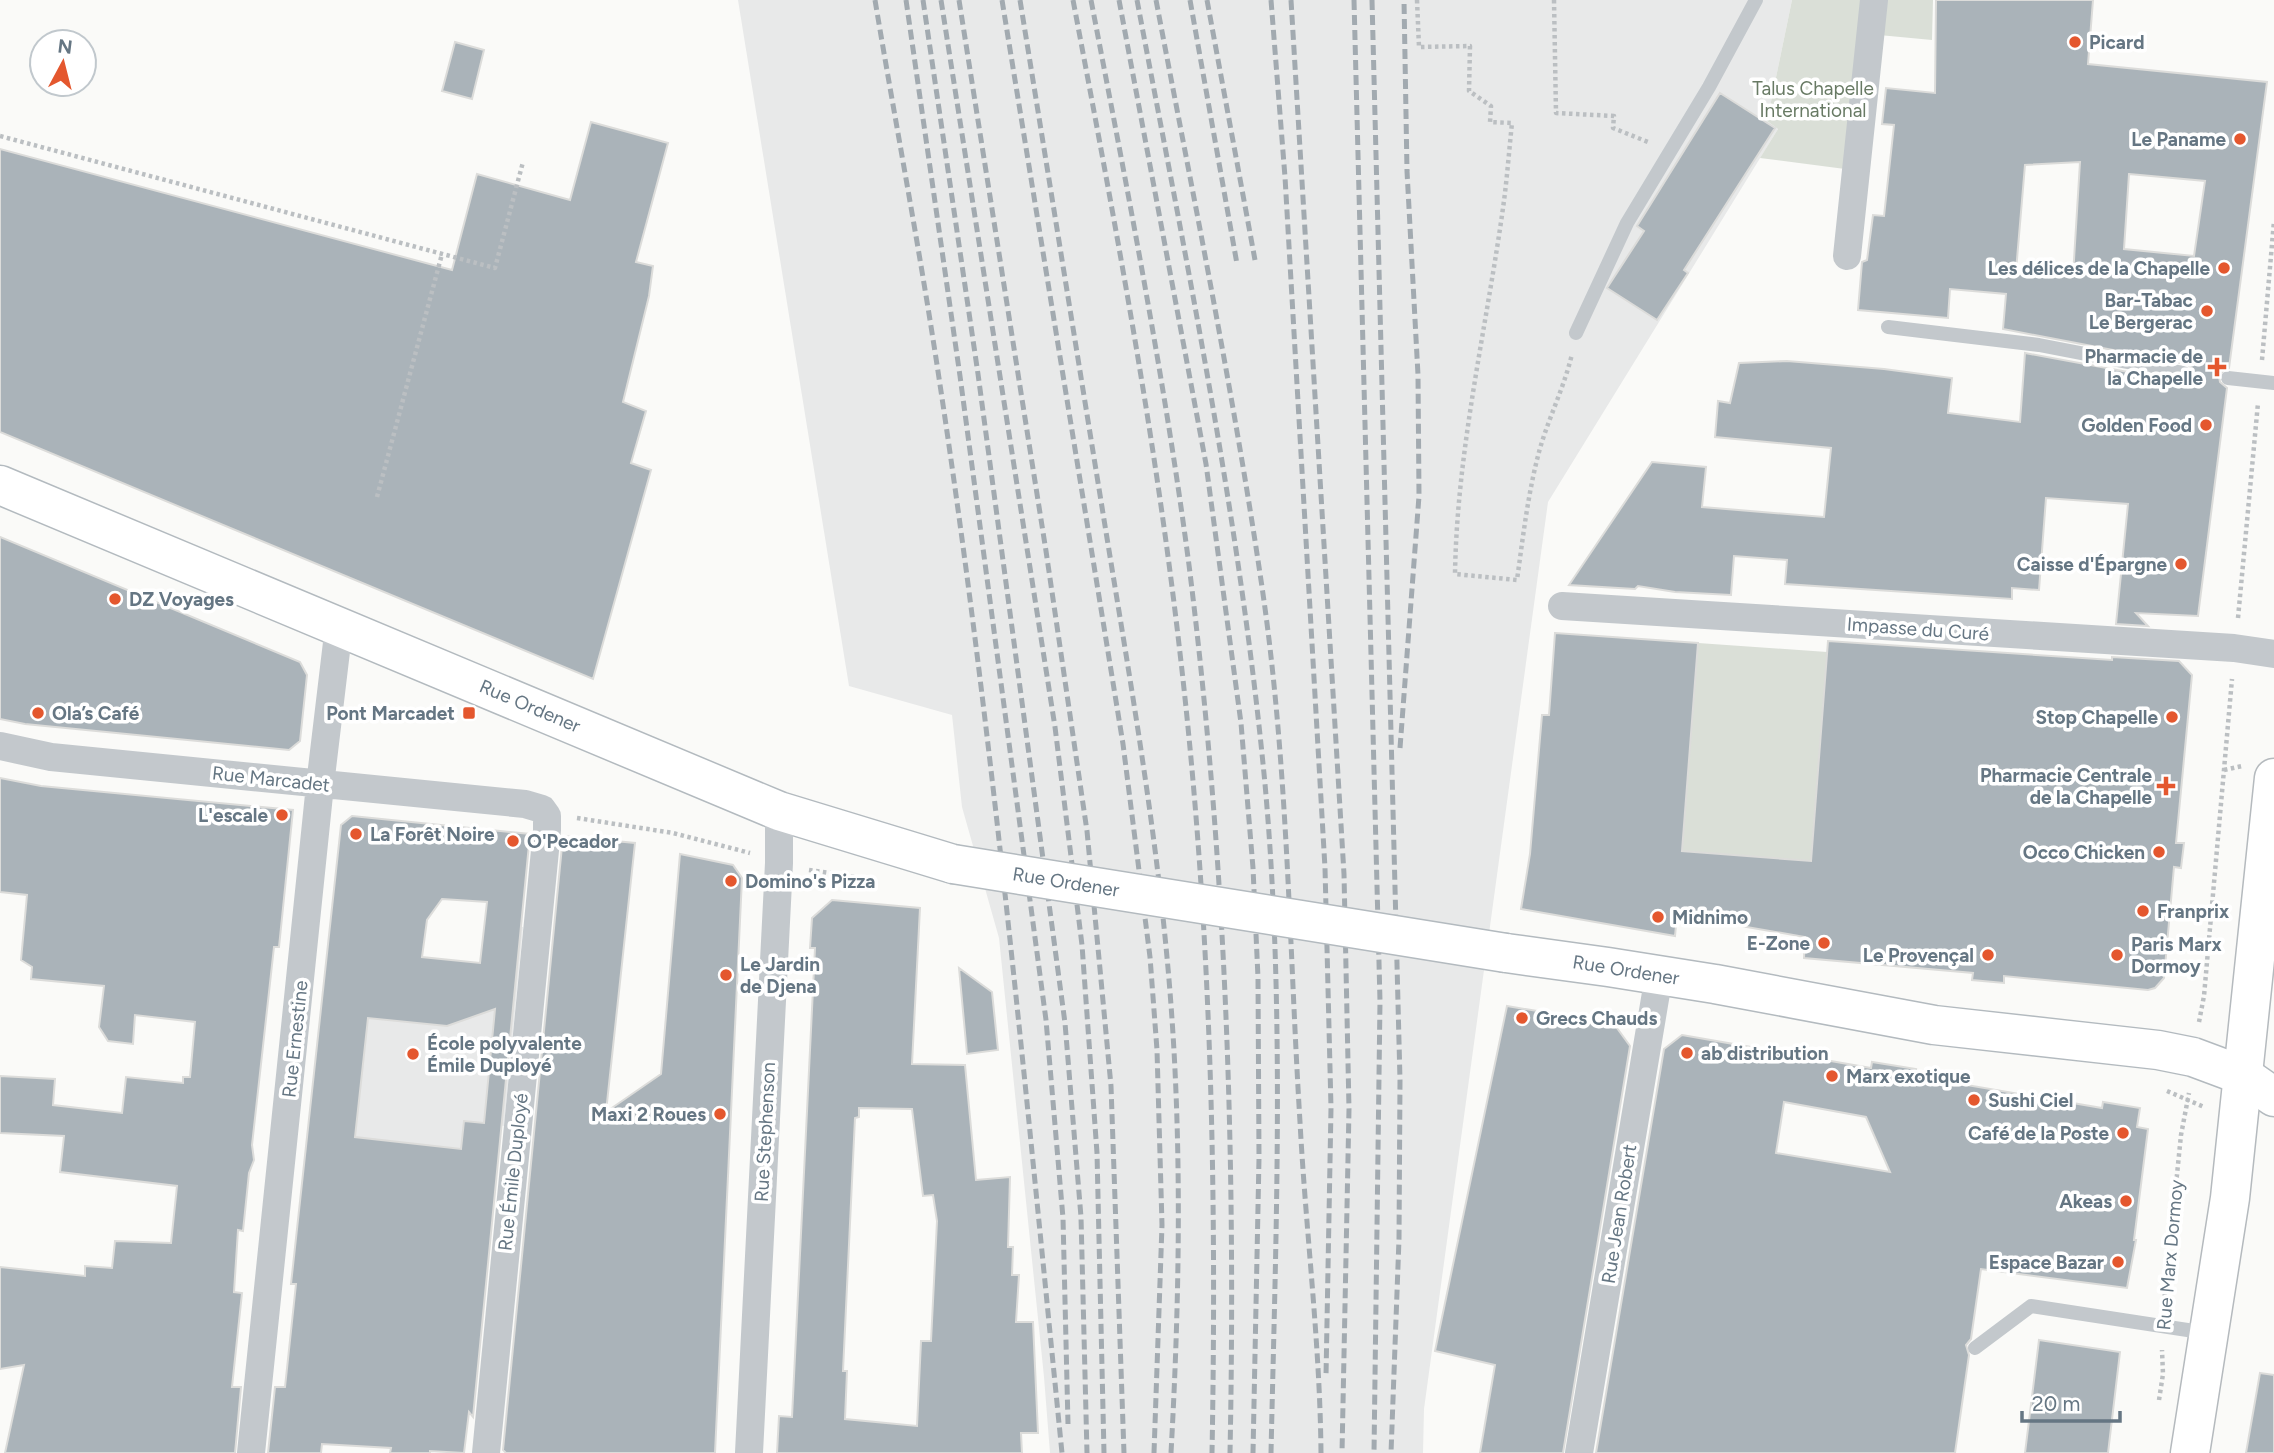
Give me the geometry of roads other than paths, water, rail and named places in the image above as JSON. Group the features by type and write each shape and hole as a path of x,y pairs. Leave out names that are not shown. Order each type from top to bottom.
{"main road":[{"name":"Rue Ordener","path":"0,485 779,811 953,864 1659,975 1934,1025 2158,1050 2193,1058 2259,1087"},
{"path":"2190,1453 2230,1198 2259,1087 2274,778"}],"street":[{"path":"1847,256 1874,0"},
{"name":"Impasse du Curé","path":"1562,606 2234,648 2274,654"},
{"name":"Rue Ernestine","path":"251,1453 320,785 340,626"},
{"name":"Rue Marcadet","path":"0,746 51,757 525,804 542,809"},
{"name":"Rue Émile Duployé","path":"486,1453 547,830 547,816 542,809"},
{"name":"Rue Stephenson","path":"749,1453 779,863 779,811"},
{"name":"Rue Jean Robert","path":"1580,1453 1659,975"}],"lane":[{"path":"1576,333 1627,223 1709,87 1756,0"},
{"path":"1888,327 2039,345 2184,373"},
{"path":"2228,378 2274,383"},
{"path":"1975,1348 2032,1306 2208,1334"}],"railway":[{"path":"875,0 932,330 976,646 1022,1049 1062,1453"},
{"path":"906,0 960,376 1046,1020 1063,1218 1068,1424"},
{"path":"923,0 978,374 1065,1023 1081,1217 1087,1453"},
{"path":"941,0 1055,727 1082,945 1097,1153 1104,1453"},
{"path":"959,0 1046,551 1087,831 1111,1086 1124,1453"},
{"path":"1002,0 1123,744 1150,957 1157,1050 1162,1225 1154,1453"},
{"path":"1020,0 1136,718 1161,898 1172,1019 1178,1182 1176,1344 1171,1453"},
{"path":"1073,0 1146,407 1170,571 1190,753 1199,853 1210,1052 1212,1453"},
{"path":"1091,0 1168,423 1202,676 1226,1008 1231,1230 1230,1453"},
{"path":"1119,0 1206,464 1241,723 1253,868 1258,978 1259,1158 1253,1453"},
{"path":"1137,0 1226,488 1265,784 1277,1034 1277,1202 1271,1453"},
{"path":"1156,0 1238,440 1271,654 1283,787 1300,1122 1318,1370 1321,1453"},
{"path":"1190,0 1237,264"},
{"path":"1207,0 1255,260"},
{"path":"1271,0 1285,177 1325,868 1331,1108 1326,1376"},
{"path":"1291,0 1344,874 1349,1109 1342,1453"},
{"path":"1354,0 1380,1001 1374,1453"},
{"path":"1372,0 1400,1080 1399,1239 1391,1453"},
{"path":"1400,748 1419,496 1418,375 1407,171 1404,0"}],"place":[{"name":"Picard","path":"2075,42"},
{"name":"Le Paname","path":"2240,139"},
{"name":"Les délices de la Chapelle","path":"2224,268"},
{"name":"Bar-Tabac Le Bergerac","path":"2207,311"},
{"name":"Pharmacie de la Chapelle","path":"2217,367"},
{"name":"Golden Food","path":"2206,425"},
{"name":"Caisse d'Épargne","path":"2181,564"},
{"name":"DZ Voyages","path":"115,599"},
{"name":"Ola’s Café","path":"38,713"},
{"name":"Pont Marcadet","path":"469,713"},
{"name":"Stop Chapelle","path":"2172,717"},
{"name":"Pharmacie Centrale de la Chapelle","path":"2166,786"},
{"name":"L'escale","path":"282,815"},
{"name":"La Forêt Noire","path":"356,834"},
{"name":"O'Pecador","path":"513,841"},
{"name":"Occo Chicken","path":"2159,852"},
{"name":"Domino's Pizza","path":"731,881"},
{"name":"Franprix","path":"2143,911"},
{"name":"Midnimo","path":"1658,917"},
{"name":"E-Zone","path":"1824,943"},
{"name":"Le Provençal","path":"1988,955"},
{"name":"Paris Marx Dormoy","path":"2117,955"},
{"name":"Le Jardin de Djena","path":"726,975"},
{"name":"Grecs Chauds","path":"1522,1018"},
{"name":"ab distribution","path":"1687,1053"},
{"name":"École polyvalente Émile Duployé","path":"413,1054"},
{"name":"Marx exotique","path":"1832,1076"},
{"name":"Sushi Ciel","path":"1974,1100"},
{"name":"Maxi 2 Roues","path":"720,1114"},
{"name":"Café de la Poste","path":"2123,1133"},
{"name":"Akeas","path":"2126,1201"},
{"name":"Espace Bazar","path":"2118,1262"}],"park label":[{"name":"Talus Chapelle International","path":"1813,99"}]}
